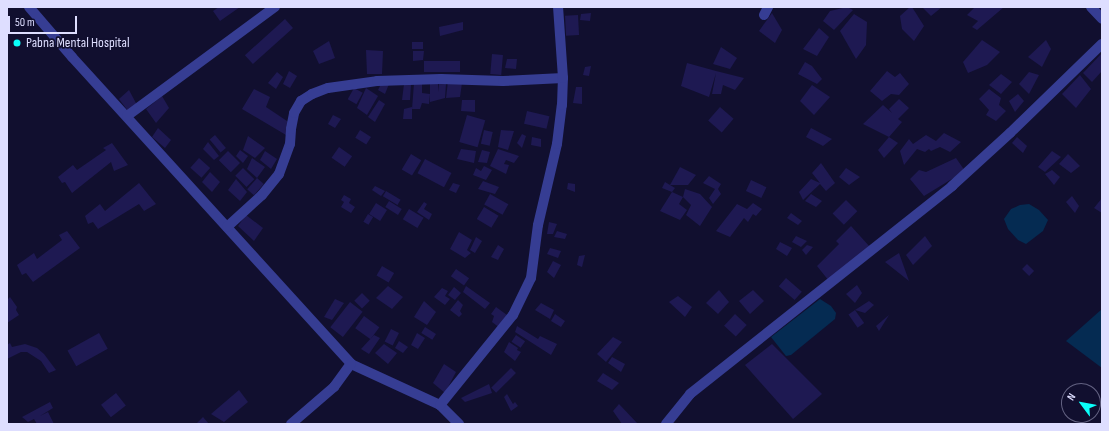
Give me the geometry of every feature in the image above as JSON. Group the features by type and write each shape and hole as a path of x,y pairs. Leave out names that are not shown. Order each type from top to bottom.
{"street":[{"path":"29,7 72,57 351,364 440,405 459,424"},
{"path":"127,116 275,7"},
{"path":"440,405 513,315 531,278 538,225 557,144 562,105 558,7"},
{"path":"1091,7 1102,20"},
{"path":"666,424 690,394 841,276 952,186 1010,133 1102,44"},
{"path":"227,227 262,195 279,174 290,144 294,113 301,101 312,94 328,88 377,81 441,79 503,81 562,78"},
{"path":"291,424 334,387 351,364"}],"water":[{"path":"1029,204 1039,210 1048,220 1043,231 1026,244 1018,240 1008,229 1004,219 1011,209 1020,205"},
{"path":"820,299 831,306 836,313 835,319 791,355 786,356 771,337"},
{"path":"1102,309 1102,368 1066,341"}],"building":[{"path":"219,7 240,7 220,21 213,11"},
{"path":"847,7 853,10 834,30 823,21 830,11"},
{"path":"912,7 924,26 914,41 902,29 900,16"},
{"path":"922,7 942,7 931,16"},
{"path":"975,7 1004,7 977,30 972,27 978,21 967,15"},
{"path":"591,13 590,21 580,20 581,14"},
{"path":"772,13 782,30 775,43 759,31"},
{"path":"854,14 867,22 866,45 856,59 840,31"},
{"path":"578,15 579,35 566,36 565,16"},
{"path":"285,19 293,28 253,64 245,55"},
{"path":"463,22 463,30 440,36 439,27"},
{"path":"819,28 829,37 817,56 803,49"},
{"path":"982,40 1000,52 987,65 968,73 963,62"},
{"path":"1046,40 1051,49 1042,67 1028,57"},
{"path":"329,41 335,58 319,64 313,51"},
{"path":"412,42 423,42 423,49 412,49"},
{"path":"721,47 737,58 730,69 713,64"},
{"path":"366,50 383,51 382,74 367,74"},
{"path":"413,51 424,51 423,60 413,61"},
{"path":"1102,53 1102,71 1092,82 1083,73"},
{"path":"492,54 503,55 501,75 490,74"},
{"path":"507,59 517,59 516,69 505,68"},
{"path":"424,61 460,61 460,72 424,72"},
{"path":"805,62 812,66 822,79 817,84 798,74"},
{"path":"687,63 744,78 735,90 723,85 721,94 712,94 716,73 709,97 681,86"},
{"path":"591,66 589,76 583,75 585,67"},
{"path":"289,71 297,76 290,88 283,84"},
{"path":"887,71 895,77 900,73 909,84 899,95 891,94 882,101 870,91"},
{"path":"277,72 283,77 276,89 268,83"},
{"path":"1029,72 1039,75 1029,94 1019,84"},
{"path":"1001,74 1012,82 1001,94 989,85"},
{"path":"1080,75 1091,89 1076,108 1062,94"},
{"path":"448,81 462,83 460,97 446,98"},
{"path":"382,82 389,84 385,94 378,90"},
{"path":"438,82 438,92 439,84 446,84 445,98 430,102 430,83"},
{"path":"414,83 422,83 422,93 430,94 429,104 422,103 420,109 412,109"},
{"path":"404,84 411,84 410,100 402,100"},
{"path":"812,85 830,97 814,115 800,101"},
{"path":"576,87 582,87 582,104 573,103"},
{"path":"354,88 363,93 356,104 348,99"},
{"path":"366,88 378,96 367,115 357,108"},
{"path":"254,89 270,97 266,107 290,123 286,135 242,109"},
{"path":"989,89 1001,98 999,105 1006,111 996,121 986,115 989,110 979,99"},
{"path":"129,90 137,105 128,111 119,99"},
{"path":"1018,94 1024,101 1015,112 1009,101"},
{"path":"162,96 169,108 156,123 146,109"},
{"path":"899,99 909,108 898,119 902,122 889,137 863,124 883,105 892,113 889,109"},
{"path":"379,100 385,104 375,122 368,117"},
{"path":"462,100 475,100 475,112 461,111"},
{"path":"412,107 412,119 403,119 404,109"},
{"path":"720,107 734,119 722,132 708,121"},
{"path":"527,111 549,116 546,129 524,124"},
{"path":"333,115 341,119 335,128 328,124"},
{"path":"467,115 485,120 478,147 459,142"},
{"path":"158,128 171,140 165,148 152,137"},
{"path":"811,128 832,139 823,146 806,137"},
{"path":"360,130 371,137 366,145 355,138"},
{"path":"484,130 493,132 490,146 481,144"},
{"path":"501,130 514,131 508,150 498,147"},
{"path":"944,133 961,142 950,152 940,147 931,151 929,149 925,152 917,149 904,165 900,151 909,139 913,144 926,135 936,141"},
{"path":"522,134 526,136 522,148 517,143"},
{"path":"215,135 226,148 221,153 210,139"},
{"path":"248,136 265,148 255,158 243,150"},
{"path":"532,137 541,139 541,147 531,145"},
{"path":"889,137 898,143 884,158 878,150"},
{"path":"1017,137 1027,146 1023,153 1012,143"},
{"path":"208,142 219,156 214,160 203,149"},
{"path":"112,143 128,165 114,171 111,162 72,193 65,182 62,183 58,177 73,165 77,170 106,150 103,148"},
{"path":"339,147 352,156 345,167 332,158"},
{"path":"461,149 476,151 474,163 457,159"},
{"path":"498,149 519,156 514,163 506,160 504,164 509,165 506,174 490,166"},
{"path":"240,150 248,156 243,163 236,156"},
{"path":"482,150 490,152 487,163 478,162"},
{"path":"228,151 240,163 231,172 219,160"},
{"path":"265,151 277,159 271,169 260,160"},
{"path":"1052,151 1061,157 1045,172 1038,167"},
{"path":"411,154 421,160 412,176 402,169"},
{"path":"1068,154 1080,166 1071,173 1059,164"},
{"path":"199,158 210,168 201,178 190,168"},
{"path":"252,158 265,167 257,178 247,169"},
{"path":"956,158 965,171 924,196 910,179 919,170 926,172"},
{"path":"425,159 451,173 444,187 417,173"},
{"path":"821,163 835,183 826,191 820,184 803,200 799,192 811,179 820,183 812,173"},
{"path":"484,166 492,170 486,180 473,175 476,168 481,171"},
{"path":"680,167 696,175 688,185 670,185"},
{"path":"243,168 254,179 247,187 235,176"},
{"path":"846,168 860,177 849,185 839,177"},
{"path":"1052,170 1060,177 1054,185 1045,174"},
{"path":"210,172 220,182 212,192 202,182"},
{"path":"709,176 721,184 718,189 721,194 713,204 709,198 715,189 703,183"},
{"path":"257,178 264,184 254,195 247,189"},
{"path":"236,179 247,192 240,201 228,190"},
{"path":"751,180 766,187 761,198 746,191"},
{"path":"483,181 499,187 495,194 478,189"},
{"path":"665,182 675,188 672,192 662,188"},
{"path":"139,183 156,204 144,211 139,204 98,229 93,222 88,224 85,216 100,204 105,211"},
{"path":"453,183 460,185 456,193 449,190"},
{"path":"568,183 575,184 575,192 567,189"},
{"path":"375,186 385,191 381,196 372,190"},
{"path":"685,189 700,194 712,207 700,226 686,215 691,205 683,197"},
{"path":"386,191 401,200 397,205 383,196"},
{"path":"672,192 683,197 679,204 687,210 680,220 660,211"},
{"path":"490,194 508,204 503,215 484,204"},
{"path":"811,194 822,201 816,207 805,201"},
{"path":"344,195 351,199 349,203 355,207 351,213 341,207 344,202 341,200"},
{"path":"1072,196 1079,206 1075,213 1066,202"},
{"path":"1102,198 1102,213 1094,208"},
{"path":"846,200 857,211 844,225 833,213"},
{"path":"389,201 402,209 398,215 385,207"},
{"path":"424,202 427,204 424,209 432,214 429,220 417,212"},
{"path":"376,203 387,210 380,221 369,214"},
{"path":"753,203 762,209 756,216 753,214 748,222 744,218 730,237 716,231 737,204 747,209"},
{"path":"484,207 499,216 491,228 477,219"},
{"path":"409,209 424,218 417,228 403,219"},
{"path":"791,213 802,221 798,225 787,218"},
{"path":"368,214 373,217 369,225 363,222"},
{"path":"246,215 263,228 254,241 238,226"},
{"path":"549,222 557,224 553,234 547,234"},
{"path":"851,226 870,247 829,281 817,266 839,244 836,241"},
{"path":"67,231 80,248 33,282 26,273 22,275 17,265 34,253 37,259 62,240 59,235"},
{"path":"557,231 567,234 565,239 554,237"},
{"path":"459,232 472,240 467,250 471,253 465,258 450,249"},
{"path":"796,236 807,241 801,247 792,242"},
{"path":"925,236 932,246 913,265 906,255"},
{"path":"476,237 482,241 475,253 470,250"},
{"path":"780,242 792,248 787,256 776,249"},
{"path":"498,245 504,249 498,260 491,257"},
{"path":"807,245 813,247 806,255 802,250"},
{"path":"550,248 561,251 558,258 547,254"},
{"path":"899,253 909,281 885,262"},
{"path":"585,255 582,267 577,265 579,256"},
{"path":"553,261 561,265 554,278 547,272"},
{"path":"1027,264 1034,271 1029,276 1022,269"},
{"path":"382,266 394,273 389,283 376,276"},
{"path":"456,269 469,278 464,286 451,276"},
{"path":"786,278 802,292 795,300 779,286"},
{"path":"857,285 862,293 855,303 846,294"},
{"path":"388,286 403,297 392,309 376,298"},
{"path":"466,286 490,303 485,309 463,292"},
{"path":"454,287 461,293 455,300 448,295"},
{"path":"442,288 448,291 445,296 450,299 445,305 434,297"},
{"path":"719,290 729,302 718,314 706,303"},
{"path":"753,290 764,301 750,314 739,301"},
{"path":"362,293 370,301 362,309 354,301"},
{"path":"678,296 692,307 685,317 669,302"},
{"path":"10,297 17,307 16,310 19,315 7,323 7,300"},
{"path":"335,299 344,303 332,320 324,317"},
{"path":"458,300 463,305 460,311 462,314 459,317 450,310"},
{"path":"424,301 436,312 427,325 414,317"},
{"path":"869,301 874,305 865,313 855,310"},
{"path":"350,302 363,312 343,337 330,327"},
{"path":"541,303 554,310 550,319 535,310"},
{"path":"496,307 507,315 500,328 492,322 494,316 491,314"},
{"path":"855,310 864,323 858,328 848,315"},
{"path":"555,314 565,321 561,327 551,321"},
{"path":"735,314 747,325 736,337 724,326"},
{"path":"889,315 879,331 876,326"},
{"path":"364,316 379,327 371,339 355,328"},
{"path":"517,326 538,339 540,336 557,344 551,355 515,332"},
{"path":"425,327 436,334 432,340 421,333"},
{"path":"391,329 399,333 393,346 385,341"},
{"path":"99,333 108,349 76,366 68,350"},
{"path":"417,333 425,338 418,349 411,345"},
{"path":"374,335 380,338 369,354 361,349"},
{"path":"516,335 525,341 521,348 512,342"},
{"path":"613,337 622,342 606,362 597,354"},
{"path":"399,341 408,347 403,353 395,348"},
{"path":"509,342 521,352 515,361 504,352"},
{"path":"10,343 12,347 25,344 37,348 44,354 56,370 49,373 41,361 27,352 21,352 7,359 7,345"},
{"path":"384,344 397,353 388,364 375,353"},
{"path":"772,344 822,394 793,419 745,365"},
{"path":"612,357 625,364 621,372 608,363"},
{"path":"444,364 456,372 445,393 433,383"},
{"path":"511,368 516,373 496,393 491,388"},
{"path":"603,373 619,383 612,390 597,381"},
{"path":"489,384 492,393 465,402 461,398"},
{"path":"239,390 248,402 224,422 211,414"},
{"path":"116,393 126,406 111,417 101,405"},
{"path":"507,394 513,404 515,402 518,406 511,411 504,397"},
{"path":"50,402 53,408 40,416 48,412 54,424 37,424 34,419 28,422 22,417"},
{"path":"619,404 638,424 622,424 613,411"},
{"path":"203,417 209,424 196,424"}],"place":[{"name":"Pabna Mental Hospital","path":"17,43"}]}
